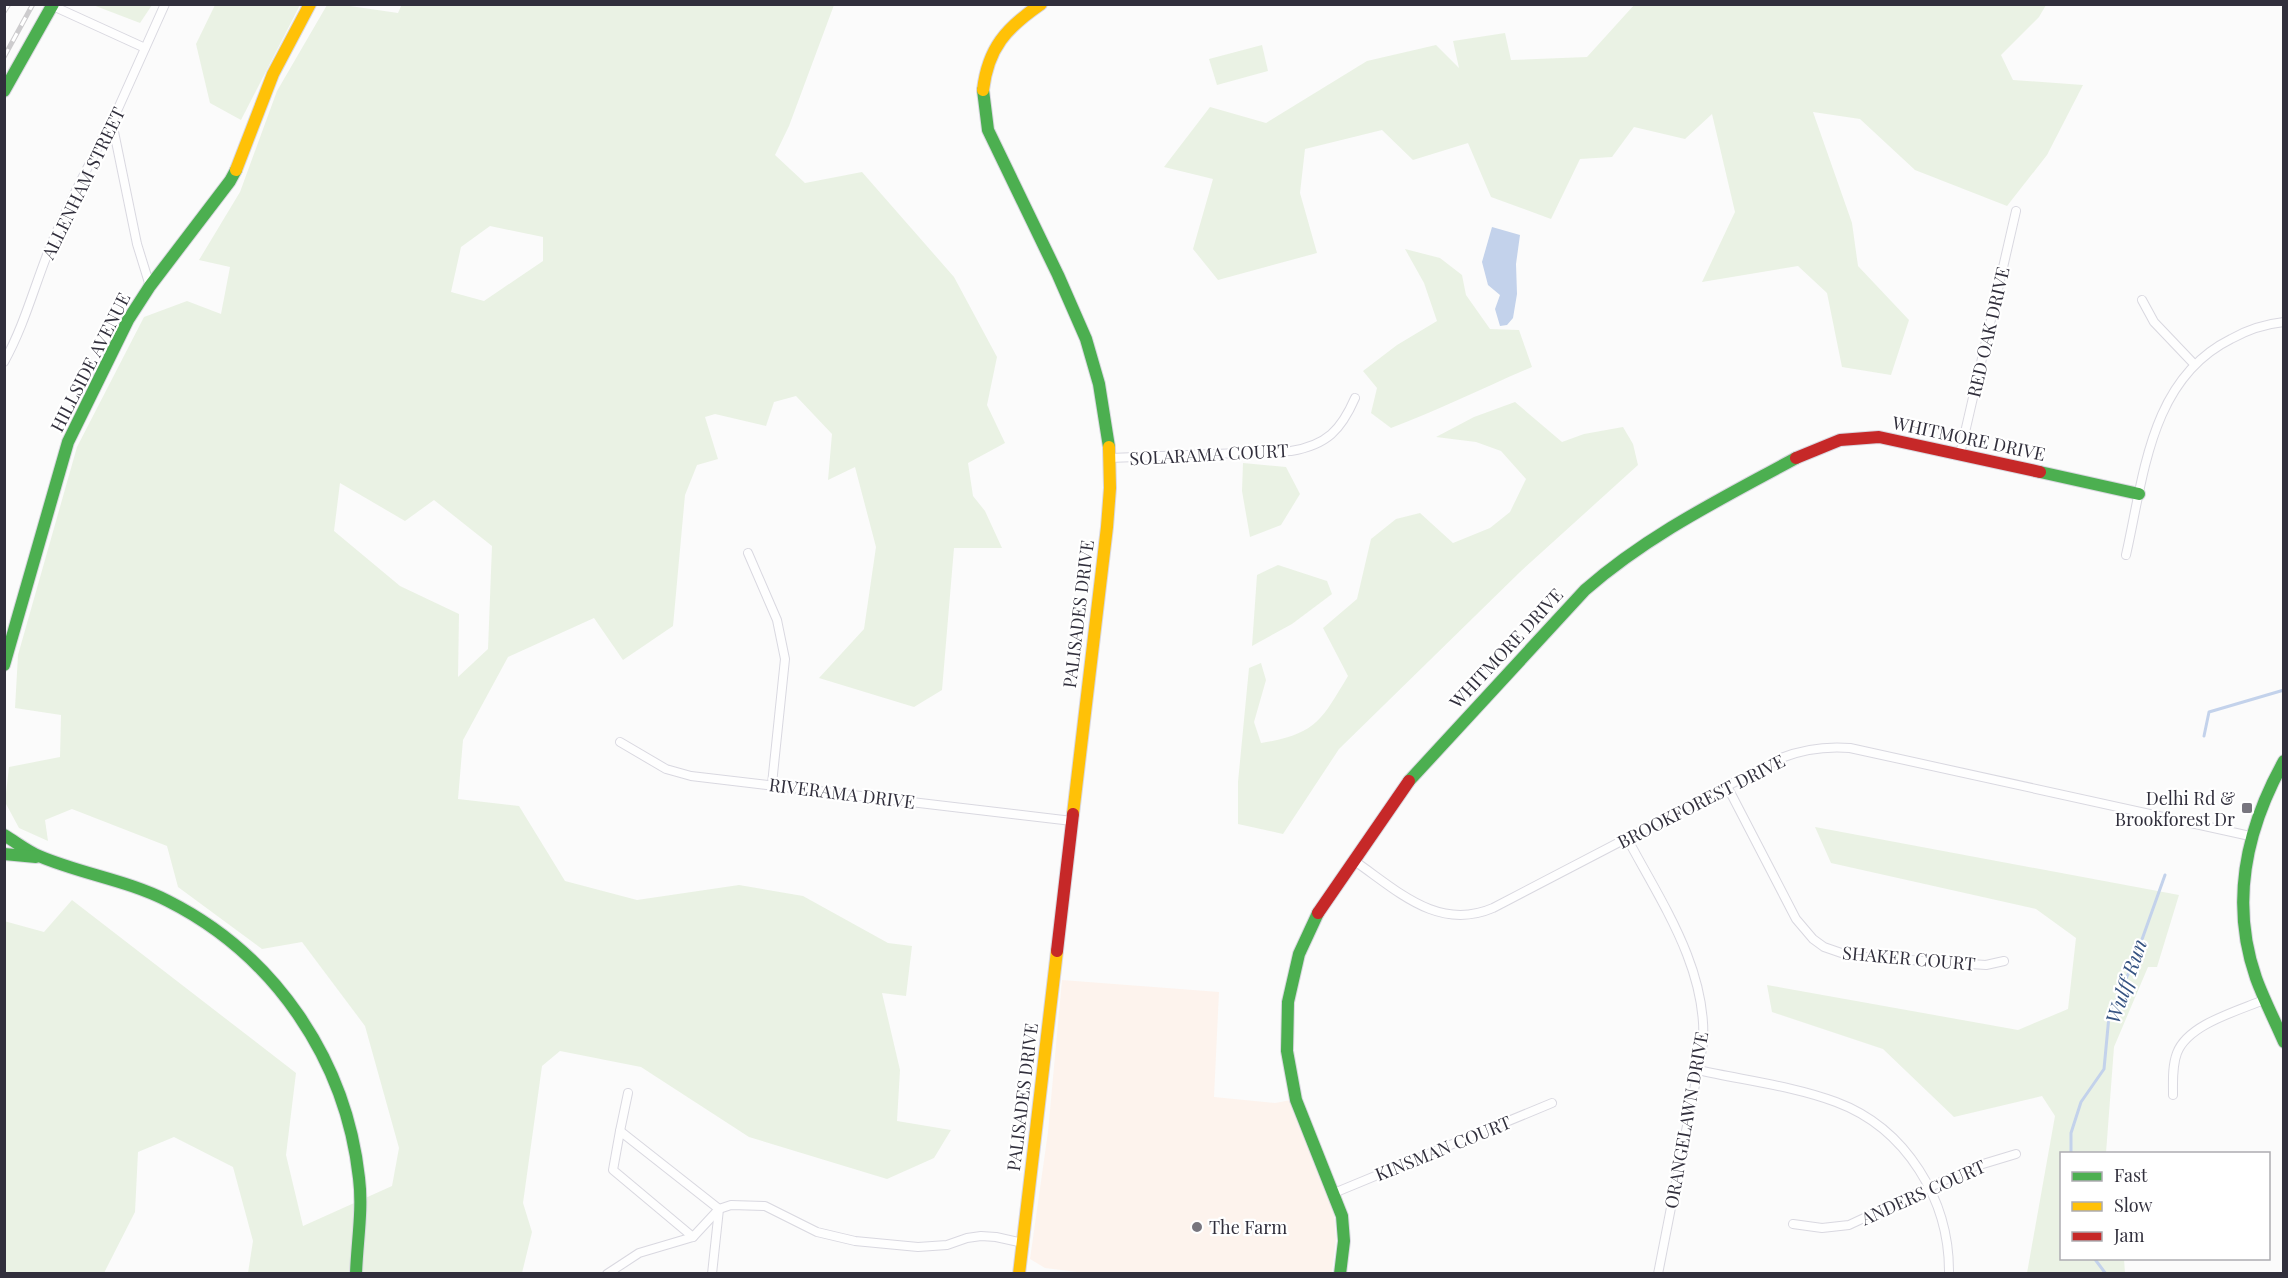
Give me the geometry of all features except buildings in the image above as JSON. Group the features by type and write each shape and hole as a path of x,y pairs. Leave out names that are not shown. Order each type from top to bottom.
{"street":[{"name":"ALLENHAM STREET","path":"4,362 19,334 47,254 60,225 112,122 165,4"},
{"name":"HILLSIDE AVENUE","path":"4,665 68,442 128,320 150,286 234,173 273,74 310,4"},
{"name":"PALISADES DRIVE","path":"1019,1274 1107,520 1110,458 1104,401 1090,349 1073,307 988,130 983,112 983,81 990,55 1014,22 1041,4"},
{"path":"4,91 53,5 144,48"},
{"path":"112,122 137,244 150,286"},
{"name":"RED OAK DRIVE","path":"1960,453 2016,211"},
{"path":"2142,300 2154,322 2194,364"},
{"path":"2126,555 2154,431 2160,413 2171,393 2194,364 2223,342 2244,332 2283,322"},
{"name":"SOLARAMA COURT","path":"1110,458 1304,449 1323,441 1338,429 1355,398"},
{"name":"WHITMORE DRIVE","path":"1340,1274 1344,1228 1342,1215 1296,1100 1289,1069 1286,1029 1288,1002 1299,954 1322,905 1396,798 1423,764 1586,590 1633,549 1679,520 1832,442 1859,437 1886,437 2139,494"},
{"path":"748,553 777,620 785,659 772,784"},
{"name":"RIVERAMA DRIVE","path":"620,742 654,763 678,773 1072,821"},
{"name":"BROOKFOREST DRIVE","path":"1353,860 1421,906 1447,916 1461,917 1493,908 1781,758 1815,748 1850,748 2250,837"},
{"path":"2283,761 2266,792 2250,837 2244,872 2244,926 2253,970 2283,1042"},
{"name":"SHAKER COURT","path":"1727,786 1796,919 1809,935 1824,947 1837,953 1858,957 1986,965 2004,961"},
{"path":"4,835 43,858"},
{"name":"ORANGELAWN DRIVE","path":"1627,838 1691,963 1703,1008 1704,1026 1698,1070 1658,1274"},
{"path":"4,854 43,858 137,887 192,913 243,950 275,982 292,1003 324,1057 342,1098 350,1124 360,1191 356,1274"},
{"path":"2173,1095 2173,1070 2176,1054 2187,1036 2201,1027 2266,999"},
{"path":"1698,1070 1814,1095 1852,1109 1889,1134 1911,1157 1930,1188 1946,1235 1949,1274"},
{"path":"627,1093 613,1170 693,1236"},
{"name":"KINSMAN COURT","path":"1334,1193 1552,1103"},
{"path":"620,1131 719,1209"},
{"name":"ANDERS COURT","path":"1793,1224 1822,1228 1849,1225 1973,1167 2016,1154"},
{"path":"607,1274 639,1253 693,1236 719,1209 731,1205 765,1206 817,1232 837,1238 875,1244 918,1247 947,1245 981,1236 1023,1243"},
{"path":"712,1274 719,1209"}],"shaded area":[{"path":"402,4 834,5 789,126 775,155 805,183 862,172 954,277 997,357 987,405 1005,443 968,463 973,496 985,511 1002,548 954,548 942,690 914,707 819,678 864,629 876,547 855,467 828,480 832,434 796,396 774,402 766,426 715,414 705,417 718,459 697,465 685,495 673,626 623,660 594,618 508,657 463,740 458,799 519,806 565,881 637,900 739,885 803,896 888,943 912,946 906,996 882,993 900,1070 897,1121 951,1130 934,1158 887,1179 749,1137 641,1067 560,1051 542,1066 523,1203 532,1232 522,1273 248,1273 253,1241 233,1167 174,1137 138,1152 135,1212 104,1273 5,1273 4,921 44,932 72,900 296,1073 286,1155 303,1226 392,1186 399,1148 365,1026 302,942 262,949 178,887 167,846 72,809 45,820 48,841 19,828 5,802 9,767 60,757 61,715 15,708 18,655 77,447 144,317 187,301 221,314 230,267 199,260 240,192 277,91 327,5 398,13","holes":["490,226 543,237 543,261 484,301 451,292 461,247","340,483 405,521 434,500 492,546 488,649 458,677 459,614 400,586 334,531"]},
{"path":"1635,4 2046,5 2039,17 2001,55 2013,80 2083,85 2047,155 2007,206 1915,170 1860,119 1813,112 1852,223 1858,266 1909,320 1891,375 1842,367 1827,293 1798,266 1702,282 1735,212 1712,114 1685,139 1634,127 1612,157 1580,159 1551,219 1491,197 1468,143 1413,160 1382,130 1305,149 1300,193 1317,253 1218,280 1193,249 1213,179 1164,167 1210,107 1266,123 1367,61 1436,45 1459,68 1453,41 1505,33 1511,60 1587,57"},
{"path":"93,5 152,5 140,23"},
{"path":"215,5 300,5 241,120 210,103 196,44"},
{"path":"1262,45 1268,71 1217,85 1209,59"},
{"path":"1405,249 1440,258 1462,275 1466,295 1490,329 1519,330 1532,367 1391,428 1371,413 1377,388 1363,371 1397,345 1437,321 1424,283"},
{"path":"1515,402 1562,442 1584,434 1623,427 1633,444 1638,465 1520,572 1339,749 1283,834 1238,824 1238,782 1249,668 1261,663 1266,680 1254,722 1261,743 1306,730 1323,715 1348,676 1323,628 1357,599 1371,539 1396,519 1420,513 1453,543 1490,528 1510,512 1526,479 1501,451 1476,442 1436,437 1474,417"},
{"path":"1243,463 1286,467 1300,494 1281,525 1250,537 1242,491"},
{"path":"1278,565 1327,581 1332,594 1292,624 1252,646 1257,575"},
{"path":"1815,827 2179,895 2157,967 2148,967 2114,1047 2106,1152 2060,1152 2060,1260 2124,1260 2125,1273 2027,1273 2055,1116 2042,1096 1954,1117 1883,1049 1772,1012 1767,985 2018,1030 2068,1009 2076,938 2036,909 1831,863"},
{"path":"1062,980 1219,992 1214,1097 1275,1103 1291,1100 1334,1212 1336,1239 1332,1273 1093,1274 1045,1268 1030,1259 1048,1132"}],"water":[{"path":"1492,227 1520,235 1516,264 1517,294 1513,318 1507,325 1500,326 1495,309 1500,295 1488,285 1482,262"}],"waterway":[{"name":"Wulff Run","path":"2204,736 2209,712 2284,690"},
{"name":"Wulff Run","path":"2071,1152 2071,1133 2081,1102 2104,1069 2109,1016 2135,959 2165,875"},
{"name":"Wulff Run","path":"2096,1260 2106,1274"}],"railway":[{"path":"4,12 9,4"},
{"path":"4,57 33,4"}],"traffic: fast":[{"path":"4,91 53,4"},
{"path":"983,90 988,130 1058,275 1086,339 1099,384 1109,447"},
{"path":"4,665 68,442 128,320 150,286 236,170"},
{"path":"1409,781 1585,590 1609,570 1661,534 1796,458"},
{"path":"2040,472 2139,494"},
{"path":"2284,761 2260,813 2246,867 2243,894 2248,950 2259,986 2284,1042"},
{"path":"4,835 39,856 168,901 206,924 241,950 272,981 299,1015 321,1053 339,1093 351,1134 360,1190 356,1274"},
{"path":"4,854 36,857"},
{"path":"1318,913 1299,954 1288,1002 1287,1051 1296,1100 1342,1216 1344,1241 1340,1274"}],"traffic: slow":[{"path":"236,170 273,74 310,4"},
{"path":"983,90 989,62 1001,40 1018,22 1041,4"},
{"path":"1073,814 1107,527 1110,488 1109,447"},
{"path":"1019,1274 1057,951"}],"traffic: jam":[{"path":"1796,458 1840,440 1879,437 2040,472"},
{"path":"1318,913 1409,781"},
{"path":"1057,951 1073,814"}],"place":[{"name":"Delhi Rd & Brookforest Dr","path":"2247,808"},
{"name":"The Farm","path":"1197,1227"}]}
